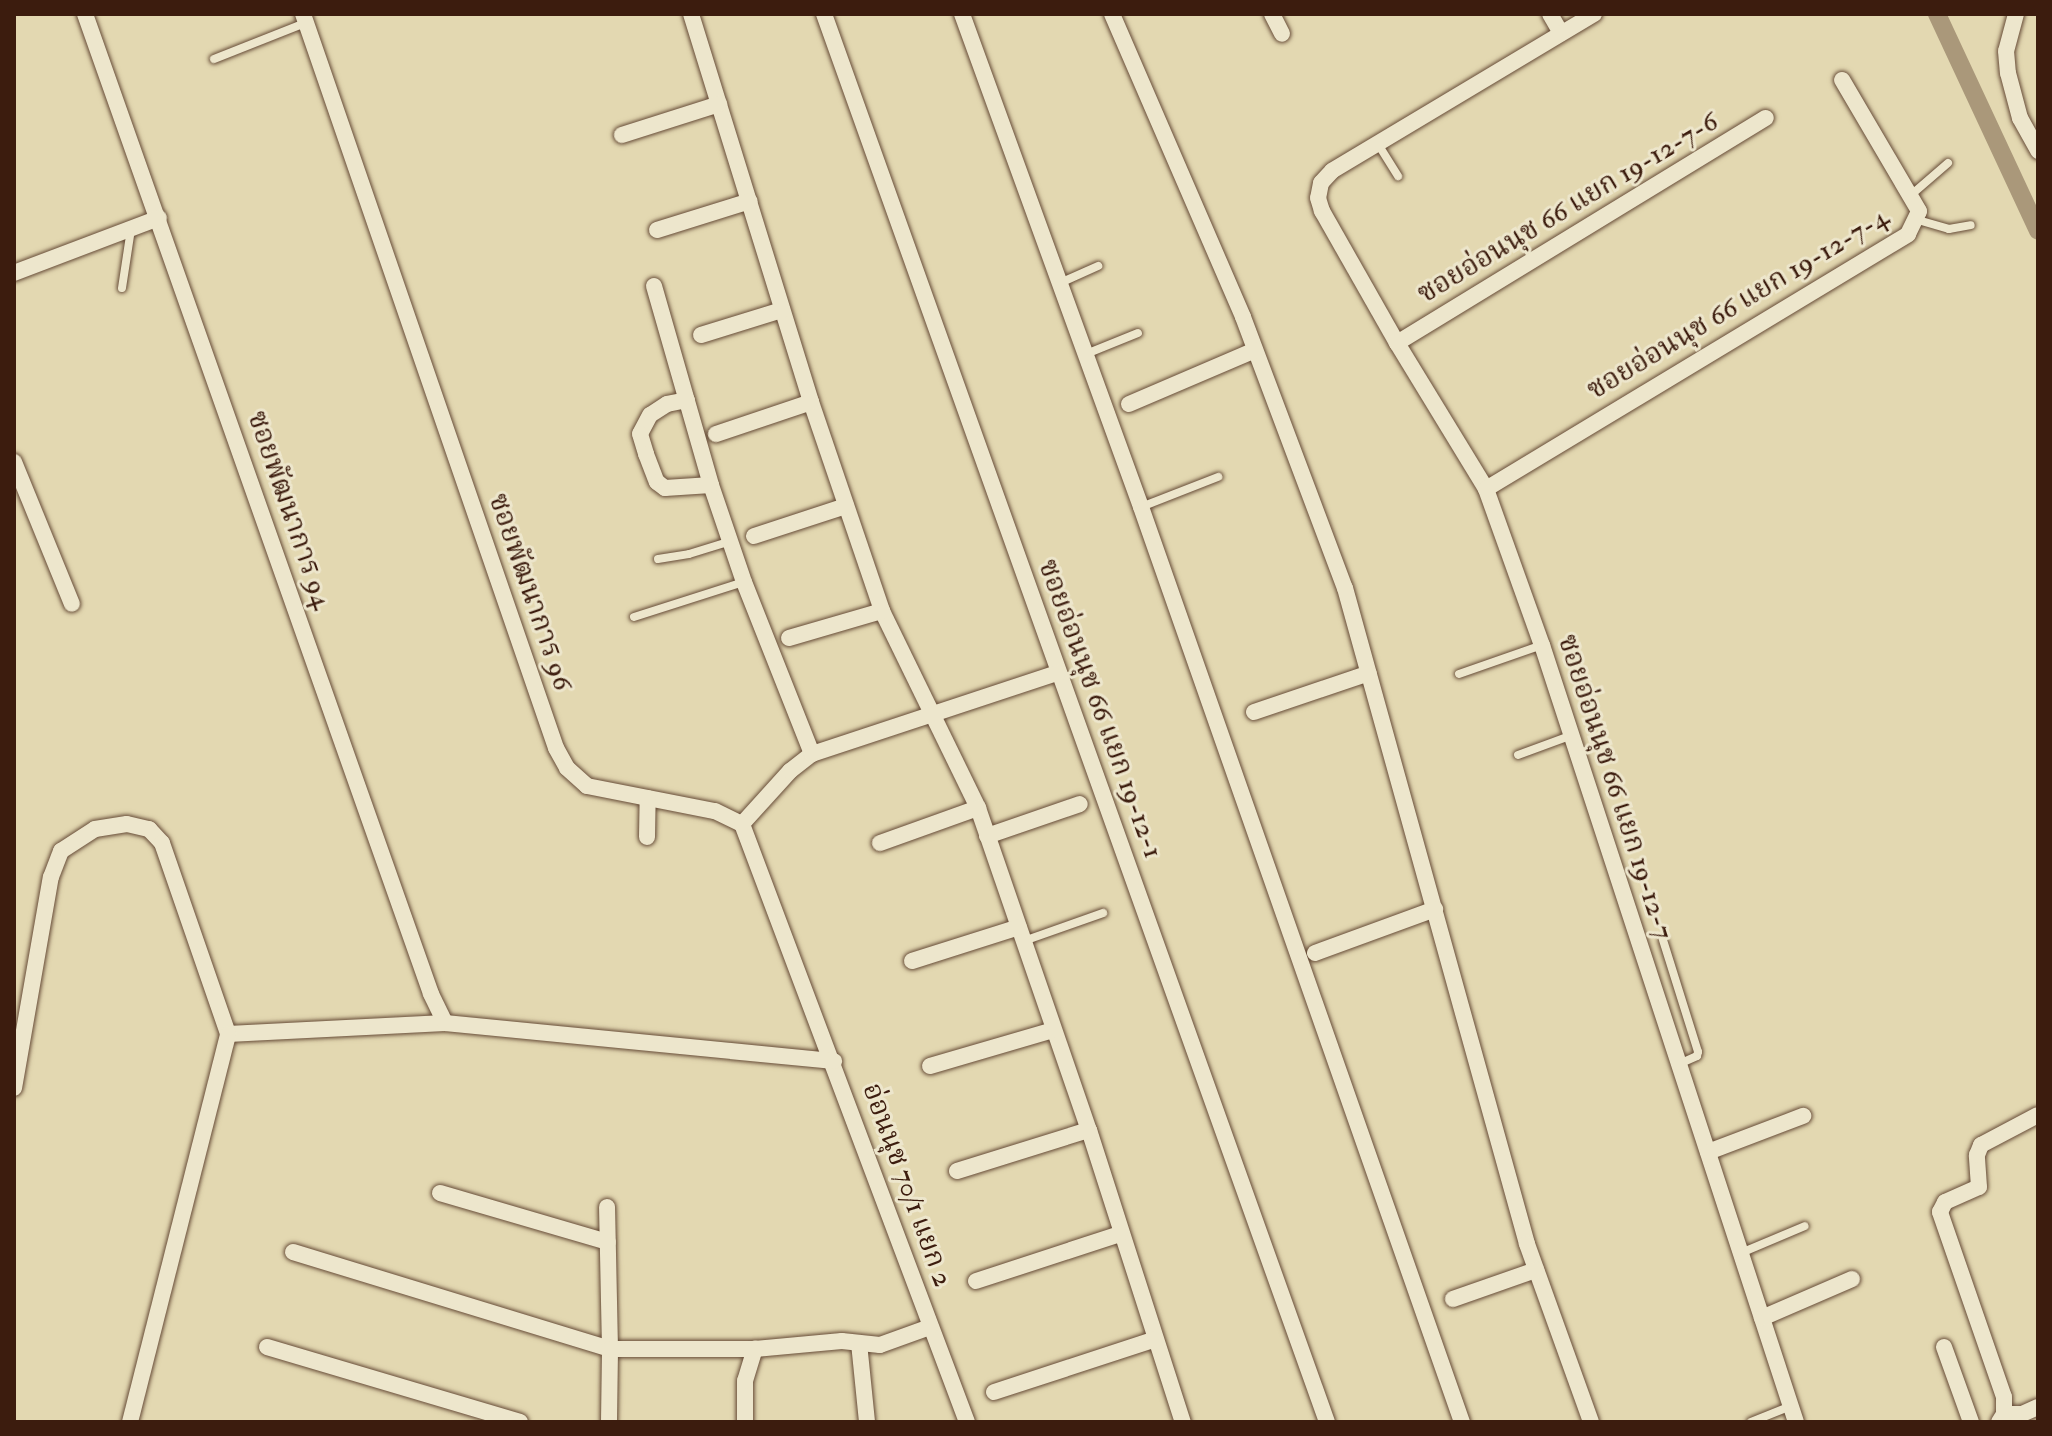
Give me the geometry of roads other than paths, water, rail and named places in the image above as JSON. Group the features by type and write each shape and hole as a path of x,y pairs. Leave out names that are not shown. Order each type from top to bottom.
{"street":[{"name":"ซอยพัฒนาการ 94","path":"85,14 431,994 445,1023"},
{"path":"691,14 811,402 882,611 978,808 1089,1130 1183,1422"},
{"name":"ซอยอ่อนนุช 66 แยก 19-12-1","path":"824,14 1327,1422"},
{"path":"962,14 1141,507 1462,1422"},
{"path":"1112,14 1255,350 1345,588 1536,1270 1591,1422"},
{"path":"1272,14 1282,34"},
{"path":"1550,14 1561,33"},
{"path":"1378,144 1594,14"},
{"path":"2016,14 2006,51 2008,73 2020,118 2038,151"},
{"name":"ซอยพัฒนาการ 96","path":"305,18 556,748 567,768 587,786 715,811 742,824"},
{"name":"ซอยอ่อนนุช 66 แยก 19-12-7-4","path":"1486,489 1908,234 1918,220 1919,211 1842,80"},
{"path":"622,135 719,104"},
{"name":"ซอยอ่อนนุช 66 แยก 19-12-7-6","path":"1397,343 1766,118"},
{"name":"ซอยอ่อนนุช 66 แยก 19-12-7","path":"1378,144 1332,171 1321,183 1318,198 1322,211 1397,343 1486,489 1542,645 1793,1414"},
{"path":"657,230 750,201"},
{"path":"14,273 159,218"},
{"path":"654,286 711,485 744,582 812,754"},
{"path":"701,335 782,310"},
{"path":"1129,404 1255,350"},
{"path":"687,400 657,408 640,434 657,482 665,488 711,485"},
{"path":"716,434 811,402"},
{"path":"14,462 72,604"},
{"path":"754,536 846,506"},
{"path":"789,638 882,611"},
{"path":"228,1034 445,1023 834,1061 742,824 790,771 812,754 1057,673"},
{"path":"1254,712 1369,673"},
{"path":"647,837 648,798"},
{"path":"987,836 1080,804"},
{"path":"880,843 978,808"},
{"path":"14,1088 51,877 61,851 95,829 127,824 149,829 162,843 228,1034 130,1422"},
{"path":"1315,953 1435,909"},
{"path":"912,961 1021,934"},
{"path":"930,1066 1053,1030"},
{"name":"อ่อนนุช 70/1 แยก 2","path":"834,1061 967,1422"},
{"path":"2038,1115 1981,1145 1977,1155 1979,1187 1945,1202 1940,1212 2004,1397 2002,1418 2038,1407"},
{"path":"1708,1152 1803,1116"},
{"path":"957,1171 1089,1130"},
{"path":"440,1193 608,1242"},
{"path":"607,1207 609,1422"},
{"path":"976,1281 1120,1234"},
{"path":"293,1252 610,1349 880,1345 930,1327"},
{"path":"1453,1299 1536,1270"},
{"path":"1762,1318 1852,1279"},
{"path":"994,1392 1156,1339"},
{"path":"859,1343 867,1422"},
{"path":"267,1347 520,1422"},
{"path":"1944,1347 1971,1422"},
{"path":"745,1422 745,1381 755,1349"}],"lane":[{"path":"214,59 305,18"},
{"path":"1378,144 1398,176"},
{"path":"1911,195 1948,163"},
{"path":"1918,220 1949,229 1971,225"},
{"path":"122,288 131,228"},
{"path":"1059,283 1098,266"},
{"path":"1085,354 1138,333"},
{"path":"1141,507 1218,477"},
{"path":"658,559 689,554 732,541"},
{"path":"634,617 744,582"},
{"path":"1459,674 1542,645"},
{"path":"1518,755 1570,736"},
{"path":"1021,934 1103,913"},
{"path":"1663,940 1698,1052 1693,1059 1678,1064"},
{"path":"1740,1254 1805,1226"},
{"path":"1751,1422 1793,1414"}],"waterway":[{"path":"1937,14 2038,231"}]}
